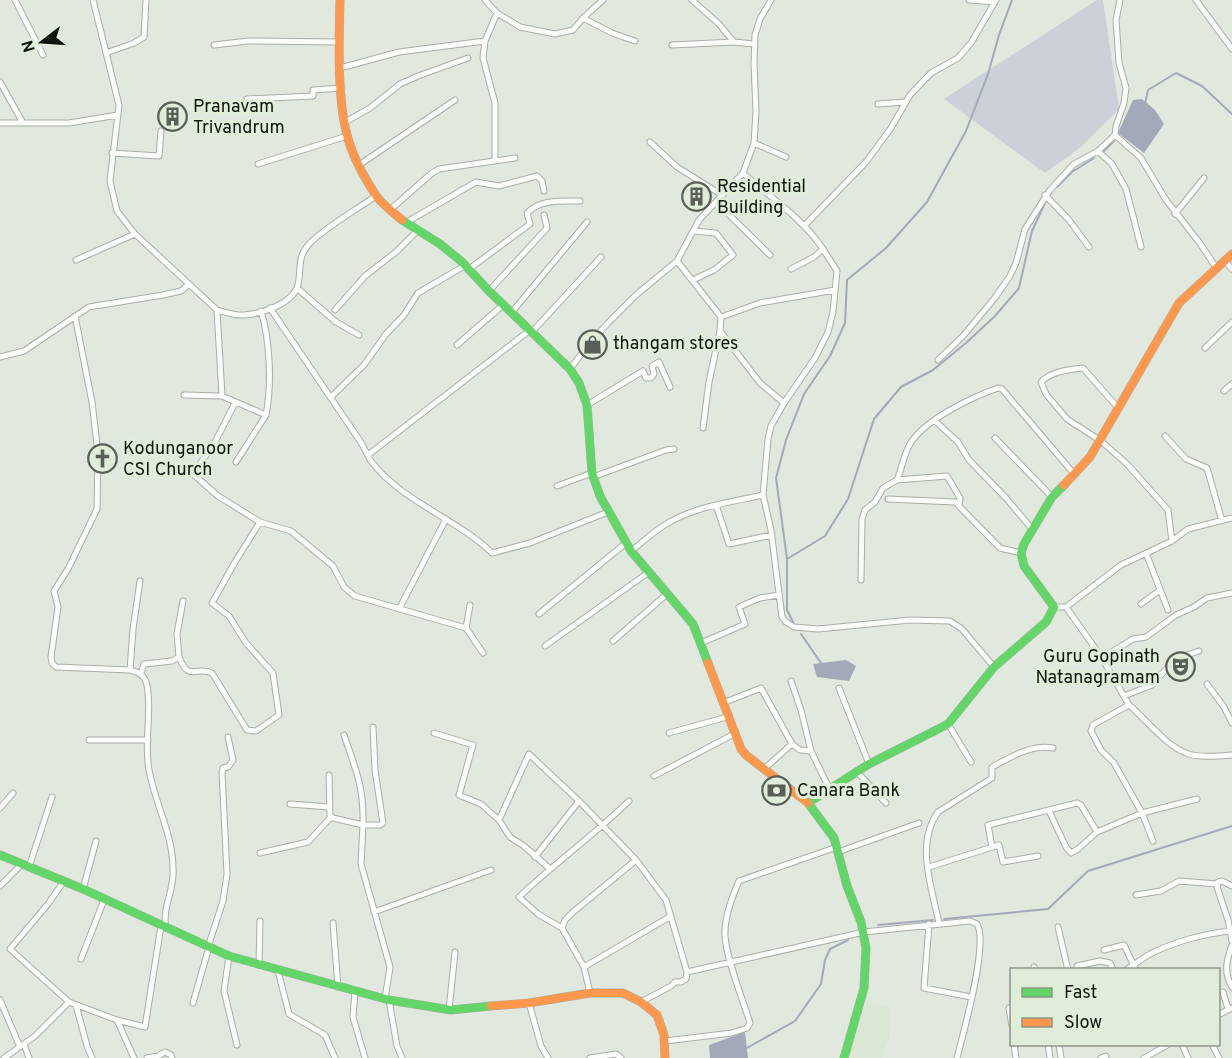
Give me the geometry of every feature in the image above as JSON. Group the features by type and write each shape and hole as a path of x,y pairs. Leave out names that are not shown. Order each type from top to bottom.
{"street":[{"path":"15,0 43,55"},
{"path":"93,0 118,101 110,181 120,217 135,234 217,310 242,315 283,303 292,296 297,288 301,255 312,241 376,196"},
{"path":"106,53 144,37 146,0"},
{"path":"340,0 340,68 347,136 359,165 376,196 468,267 489,291 570,369 579,383 587,405 592,475 608,512 632,551 693,624 727,717 746,755 808,803 829,829 864,932 866,948 864,988 844,1058"},
{"path":"485,0 497,13 528,30 555,34 573,30 603,0"},
{"path":"692,0 719,24 734,42"},
{"path":"570,369 608,323 677,261 706,211 743,173 754,143 756,111 754,44 760,19 771,0"},
{"path":"804,225 866,162 891,128 906,102 931,73 958,58 971,43 996,1 969,0"},
{"path":"938,360 963,336 1010,276 1025,229 1045,195 1074,164 1098,150 1115,135 1124,103 1125,88 1119,63 1116,20 1120,0"},
{"path":"1196,0 1232,49"},
{"path":"495,161 495,103 483,58 485,41 497,13"},
{"path":"583,18 634,41"},
{"path":"214,45 248,41 339,42"},
{"path":"340,68 399,52 485,41"},
{"path":"672,45 734,42 754,44"},
{"path":"345,122 370,108 400,84 468,58"},
{"path":"0,82 23,123"},
{"path":"248,99 313,96 312,90 342,88"},
{"path":"359,165 455,100"},
{"path":"878,104 906,102"},
{"path":"0,123 69,123 118,115"},
{"path":"112,153 159,156 161,131"},
{"path":"1115,135 1141,158 1175,214 1199,242 1217,269"},
{"path":"258,165 347,136"},
{"path":"650,142 677,167 722,195"},
{"path":"754,143 786,157"},
{"path":"1098,150 1112,164 1126,189 1141,247"},
{"path":"391,209 432,173 439,170 514,158"},
{"path":"743,173 804,225 815,237 837,271 833,312 825,340 784,403 769,433 763,495 772,535 784,620 797,628 818,629 910,620 950,621 962,629 994,667"},
{"path":"407,222 476,182 499,186 535,176 541,179 544,192"},
{"path":"1175,214 1204,178"},
{"path":"1045,195 1069,220 1089,247"},
{"path":"331,397 364,365 404,315 418,293 468,267 530,224 527,213 529,210 546,202 580,201"},
{"path":"716,202 770,255"},
{"path":"489,291 547,228 544,215"},
{"path":"512,312 587,222"},
{"path":"334,310 365,276 396,252 418,230"},
{"path":"693,231 716,233 733,255 714,270 693,280"},
{"path":"76,260 135,234"},
{"path":"791,269 814,257 823,249"},
{"path":"1054,607 1024,566 1021,553 1032,529 1052,497 1090,458 1179,303 1232,254"},
{"path":"368,455 531,331 601,257"},
{"path":"677,261 720,317 720,331 703,428"},
{"path":"1226,261 1232,269"},
{"path":"0,357 24,351 89,307 181,291 189,284"},
{"path":"297,288 336,322 359,335"},
{"path":"720,317 760,303 835,290"},
{"path":"457,345 503,305"},
{"path":"270,308 372,462 399,487 479,540 492,553 530,543 608,512"},
{"path":"217,310 222,396"},
{"path":"236,462 266,415 269,399 266,333 261,311"},
{"path":"64,881 10,949 69,1002 117,1020 145,1027 166,905 171,893 173,869 168,834 149,772 147,681 141,673 130,670 56,667 51,657 58,607 54,591 97,509 97,443 92,402 75,316"},
{"path":"1204,348 1232,322"},
{"path":"720,331 760,383 784,403"},
{"path":"587,405 643,371 646,378 651,378 654,374 652,366 659,362 670,387"},
{"path":"1119,409 1083,368 1047,376 1041,382 1046,394 1067,419 1101,441 1127,464 1168,510 1172,541"},
{"path":"1224,391 1232,384"},
{"path":"897,480 910,444 918,435 970,398 1001,388 1075,475"},
{"path":"184,395 222,396 266,415"},
{"path":"235,403 215,442 193,474 218,496 260,522 291,531 333,566 344,587 355,596 466,628 483,653"},
{"path":"935,421 958,442 969,460 1032,529"},
{"path":"1165,436 1186,459 1206,468 1222,521"},
{"path":"995,438 1052,497"},
{"path":"557,486 674,449"},
{"path":"861,580 862,514 883,488 897,480 947,476 960,498 959,506"},
{"path":"632,551 667,523 686,514 763,495"},
{"path":"888,500 955,502 1000,548 1021,553"},
{"path":"716,505 729,544 772,535"},
{"path":"1054,607 1066,606 1121,566 1172,541 1188,529 1232,518"},
{"path":"399,609 446,519"},
{"path":"183,601 177,634 179,657 187,670 194,673 206,670 212,673 247,730 256,731 279,715 273,674 246,642 229,616 212,603 260,522"},
{"path":"539,614 626,543"},
{"path":"1146,553 1168,610"},
{"path":"545,646 649,572"},
{"path":"130,670 140,581"},
{"path":"1141,604 1161,590"},
{"path":"613,641 668,592"},
{"path":"1102,658 1133,639 1146,637 1176,615 1207,598 1232,593"},
{"path":"700,643 745,624 739,608 760,598 779,595"},
{"path":"466,628 470,605"},
{"path":"1066,606 1102,658 1129,705 1158,732 1185,753 1193,756 1232,755"},
{"path":"808,803 856,771 948,724 994,667 1046,622 1054,607"},
{"path":"1124,696 1152,685 1175,659 1199,651"},
{"path":"141,673 144,664 172,661 179,657"},
{"path":"791,681 811,751 829,788"},
{"path":"1207,684 1224,707 1232,723"},
{"path":"723,703 761,688 792,744 800,750 811,751"},
{"path":"839,688 869,764"},
{"path":"1129,705 1093,725 1091,731 1101,750 1114,763 1142,813 1153,841"},
{"path":"669,733 727,717"},
{"path":"948,724 971,762"},
{"path":"331,817 363,825 383,823 375,770 373,727"},
{"path":"434,733 474,745 459,795 481,804 499,820 510,837 549,868"},
{"path":"654,776 734,734"},
{"path":"344,735 360,780 363,802 361,864 390,967 387,999 397,1046 402,1058"},
{"path":"193,1003 223,901 227,874 222,772 223,768 229,766 233,760 228,737"},
{"path":"89,740 148,740"},
{"path":"764,769 792,744"},
{"path":"939,923 928,867 926,839 932,820 938,812 992,778 992,767 1024,751 1044,746 1053,748"},
{"path":"499,820 529,754 636,860 666,900 687,972 686,980 675,982 641,1002"},
{"path":"856,771 886,803"},
{"path":"329,776 331,817"},
{"path":"0,808 13,793"},
{"path":"0,886 26,866 52,797"},
{"path":"1049,811 1070,852 1078,849 1097,832 1142,813 1197,799"},
{"path":"535,857 579,801"},
{"path":"590,993 584,967 562,928 538,914 519,897 549,868 603,826 629,801"},
{"path":"992,847 988,825 1079,803 1097,832"},
{"path":"290,804 329,807"},
{"path":"260,853 308,842 331,817"},
{"path":"665,1041 732,1033 745,1030 750,1026 725,936 728,915 739,881 919,823"},
{"path":"83,889 96,841"},
{"path":"928,867 999,845 1002,862 1038,856"},
{"path":"0,855 83,889 229,956 355,992 449,1010 529,1003 590,993 623,993 641,1002 657,1015 665,1041 665,1058"},
{"path":"562,928 565,920 572,913 636,860"},
{"path":"374,912 491,870"},
{"path":"1136,895 1161,891 1179,881 1217,884 1222,881 1232,886"},
{"path":"1217,884 1231,931 1232,943 1226,963 1232,987"},
{"path":"81,959 104,900"},
{"path":"584,967 671,916"},
{"path":"259,966 260,921"},
{"path":"687,972 864,932 939,923 975,922 981,932 977,972 957,1058"},
{"path":"333,923 338,987"},
{"path":"929,924 924,988 971,997"},
{"path":"1058,927 1068,968"},
{"path":"1104,950 1124,945 1135,967 1149,955 1171,946 1219,932 1231,931"},
{"path":"449,1010 455,952"},
{"path":"229,956 224,991 237,1045"},
{"path":"1077,966 1100,961 1110,963 1112,968"},
{"path":"278,971 290,1014 325,1035 335,1058"},
{"path":"355,992 353,1017 365,1058"},
{"path":"1223,992 1230,1009"},
{"path":"0,1000 29,1058"},
{"path":"4,1058 52,1020 69,1002"},
{"path":"529,1003 541,1047 549,1058"},
{"path":"76,1005 92,1058"},
{"path":"1009,1008 1010,1017"},
{"path":"117,1020 134,1058"},
{"path":"1144,1058 1165,1046"},
{"path":"147,1058 165,1052 172,1058"},
{"path":"590,1058 616,1054 621,1058"}],"shaded area":[{"path":"1097,0 1103,0 1119,109 1081,147 1045,173 944,99"},
{"path":"866,1003 890,1007 889,1039 882,1058 850,1058 852,1040"}],"water":[{"path":"1142,99 1155,110 1164,124 1144,153 1118,133 1133,100"},
{"path":"846,660 856,666 849,681 817,677 813,664"},
{"path":"745,1032 748,1058 710,1058 709,1045"}],"waterway":[{"path":"793,622 787,610 787,559 776,478 786,440 804,394 830,356 845,323 847,280 886,248 927,202 966,131 988,74 1012,0"},
{"path":"1145,104 1148,90 1176,73 1202,86 1232,114"},
{"path":"1104,151 1114,141"},
{"path":"1057,187 1072,172 1094,158"},
{"path":"787,559 825,536 848,499 874,419 901,387 933,370 966,343 995,316 1019,288 1032,231 1046,201"},
{"path":"801,634 823,666"},
{"path":"944,919 1048,909 1088,871 1232,826"},
{"path":"878,925 933,920"},
{"path":"745,1049 795,1021 821,984 825,960 830,949 848,940"}],"traffic: fast":[{"path":"402,220 440,244 461,261 570,369 579,383 587,405 592,473 600,496 631,551 693,624 708,663"},
{"path":"844,1058 864,988 866,948 861,922 847,886 834,838 808,803 869,764 948,724 994,667 1046,622 1054,607 1024,566 1021,553 1052,497 1064,485"},
{"path":"0,855 83,889 229,956 389,1000 451,1010 491,1006"}],"traffic: slow":[{"path":"340,0 340,86 347,135 359,166 375,194 402,220"},
{"path":"1064,485 1090,457 1179,303 1232,254"},
{"path":"708,663 741,749 808,803"},
{"path":"491,1006 529,1003 590,993 623,993 641,1002 657,1015 664,1035 665,1058"}],"place":[{"name":"Pranavam Trivandrum","path":"172,117"},
{"name":"Residential Building","path":"696,197"},
{"name":"thangam stores","path":"592,344"},
{"name":"Kodunganoor CSI Church","path":"102,459"},
{"name":"Guru Gopinath Natanagramam","path":"1181,667"},
{"name":"Canara Bank","path":"776,791"}]}
